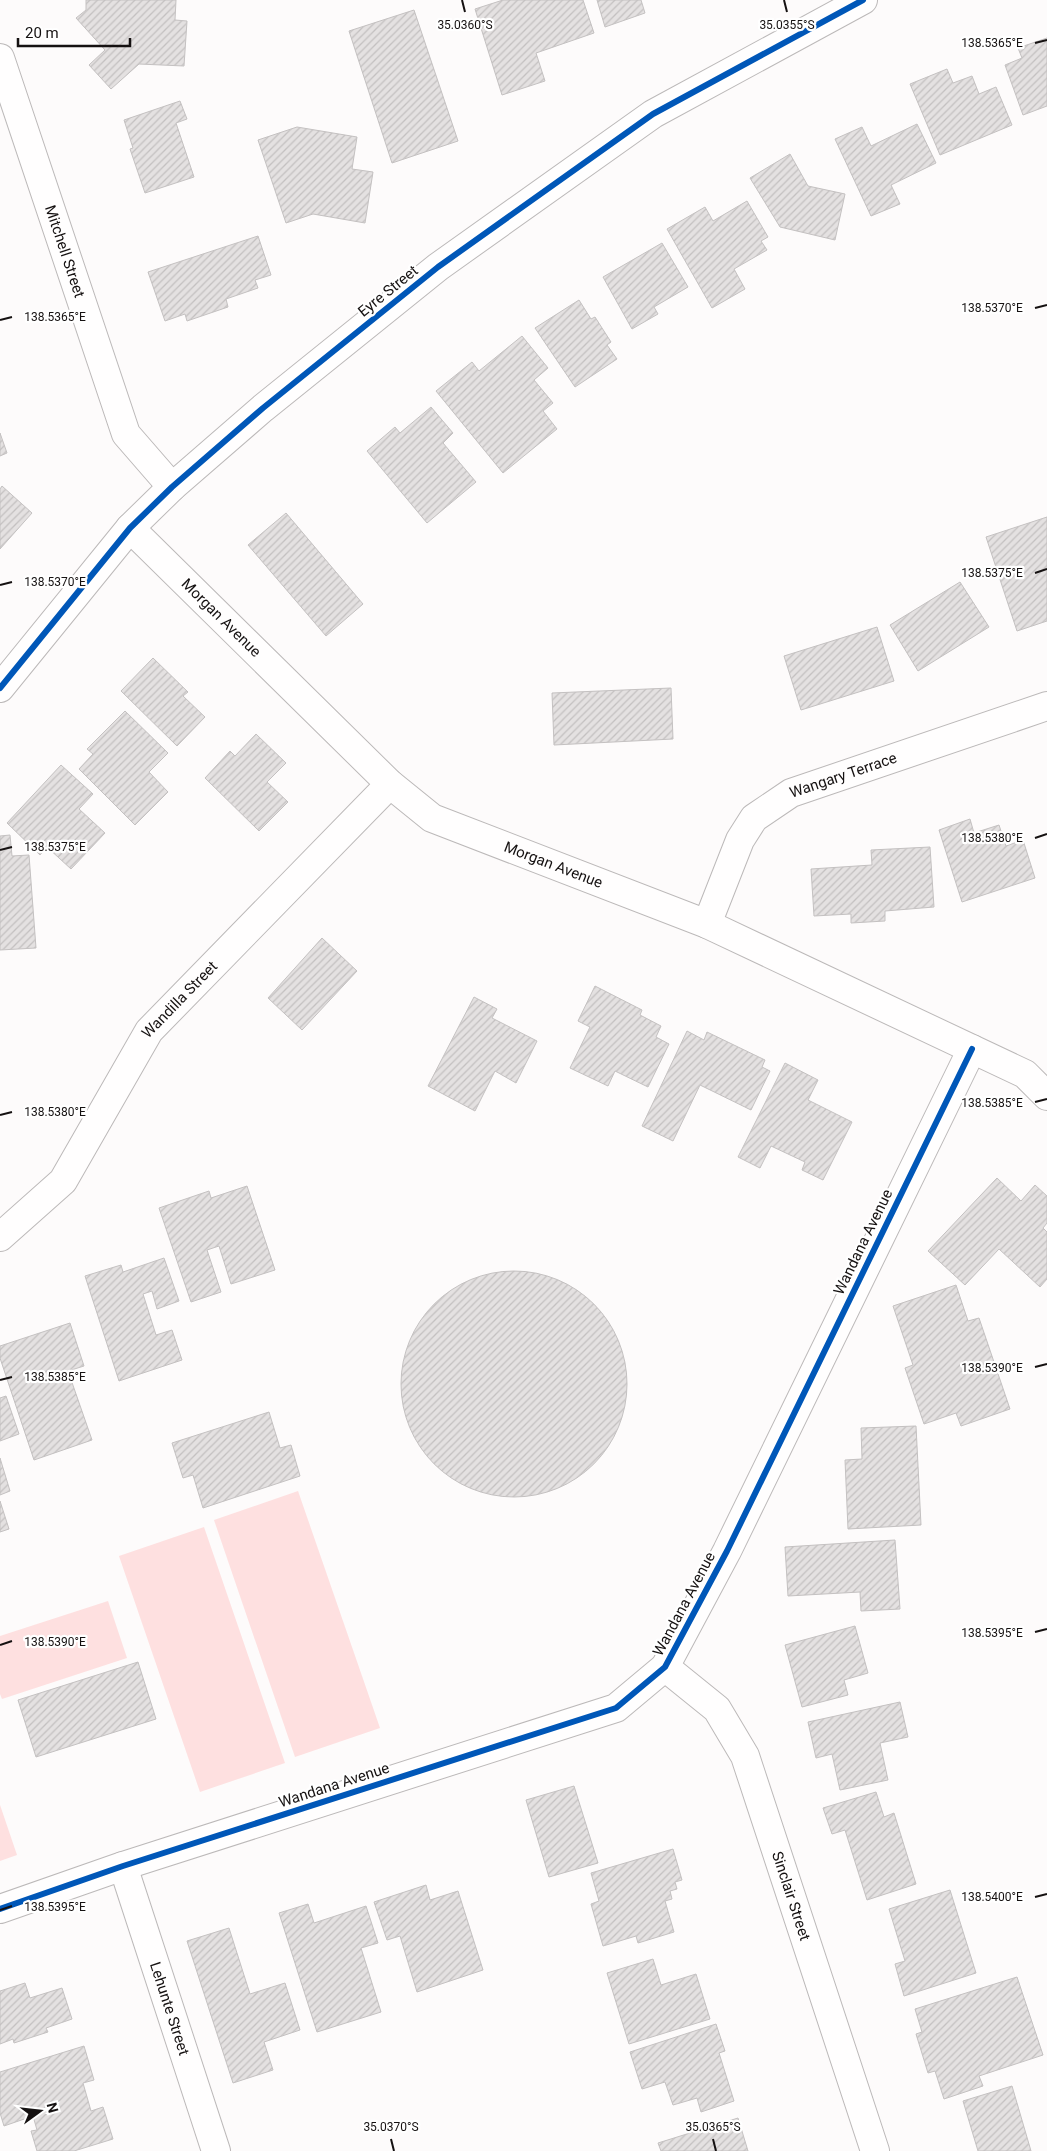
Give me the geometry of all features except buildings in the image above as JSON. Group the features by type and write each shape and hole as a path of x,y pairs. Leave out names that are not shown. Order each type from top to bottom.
{"street":[{"name":"Eyre Street","path":"0,688 130,528 172,487 262,408 438,267 653,114 863,0"},
{"name":"Mitchell Street","path":"0,58 126,434 172,487"},
{"name":"Morgan Avenue","path":"130,528 390,784 432,818 707,924 1025,1074 1047,1096"},
{"name":"Wangary Terrace","path":"707,924 740,840 754,818 791,793 1047,706"},
{"name":"Wandilla Street","path":"0,1237 63,1181 149,1031 390,784"},
{"name":"Wandana Avenue","path":"0,1909 122,1866 616,1708 665,1667 726,1551 972,1049"},
{"name":"Sinclair Street","path":"665,1667 717,1709 745,1756 875,2151"},
{"name":"Lehunte Street","path":"122,1866 216,2151"}],"shaded area":[{"path":"298,1491 380,1728 295,1757 214,1520"},
{"path":"204,1527 285,1763 200,1792 119,1556"},
{"path":"108,1601 127,1658 2,1699 0,1694 0,1636"},
{"path":"0,1805 17,1855 0,1861"}],"cycle path":[{"path":"0,688 130,528 172,487 263,408 438,267 653,114 863,0"},
{"path":"0,1909 123,1866 616,1708 665,1667 727,1551 972,1049"}]}
